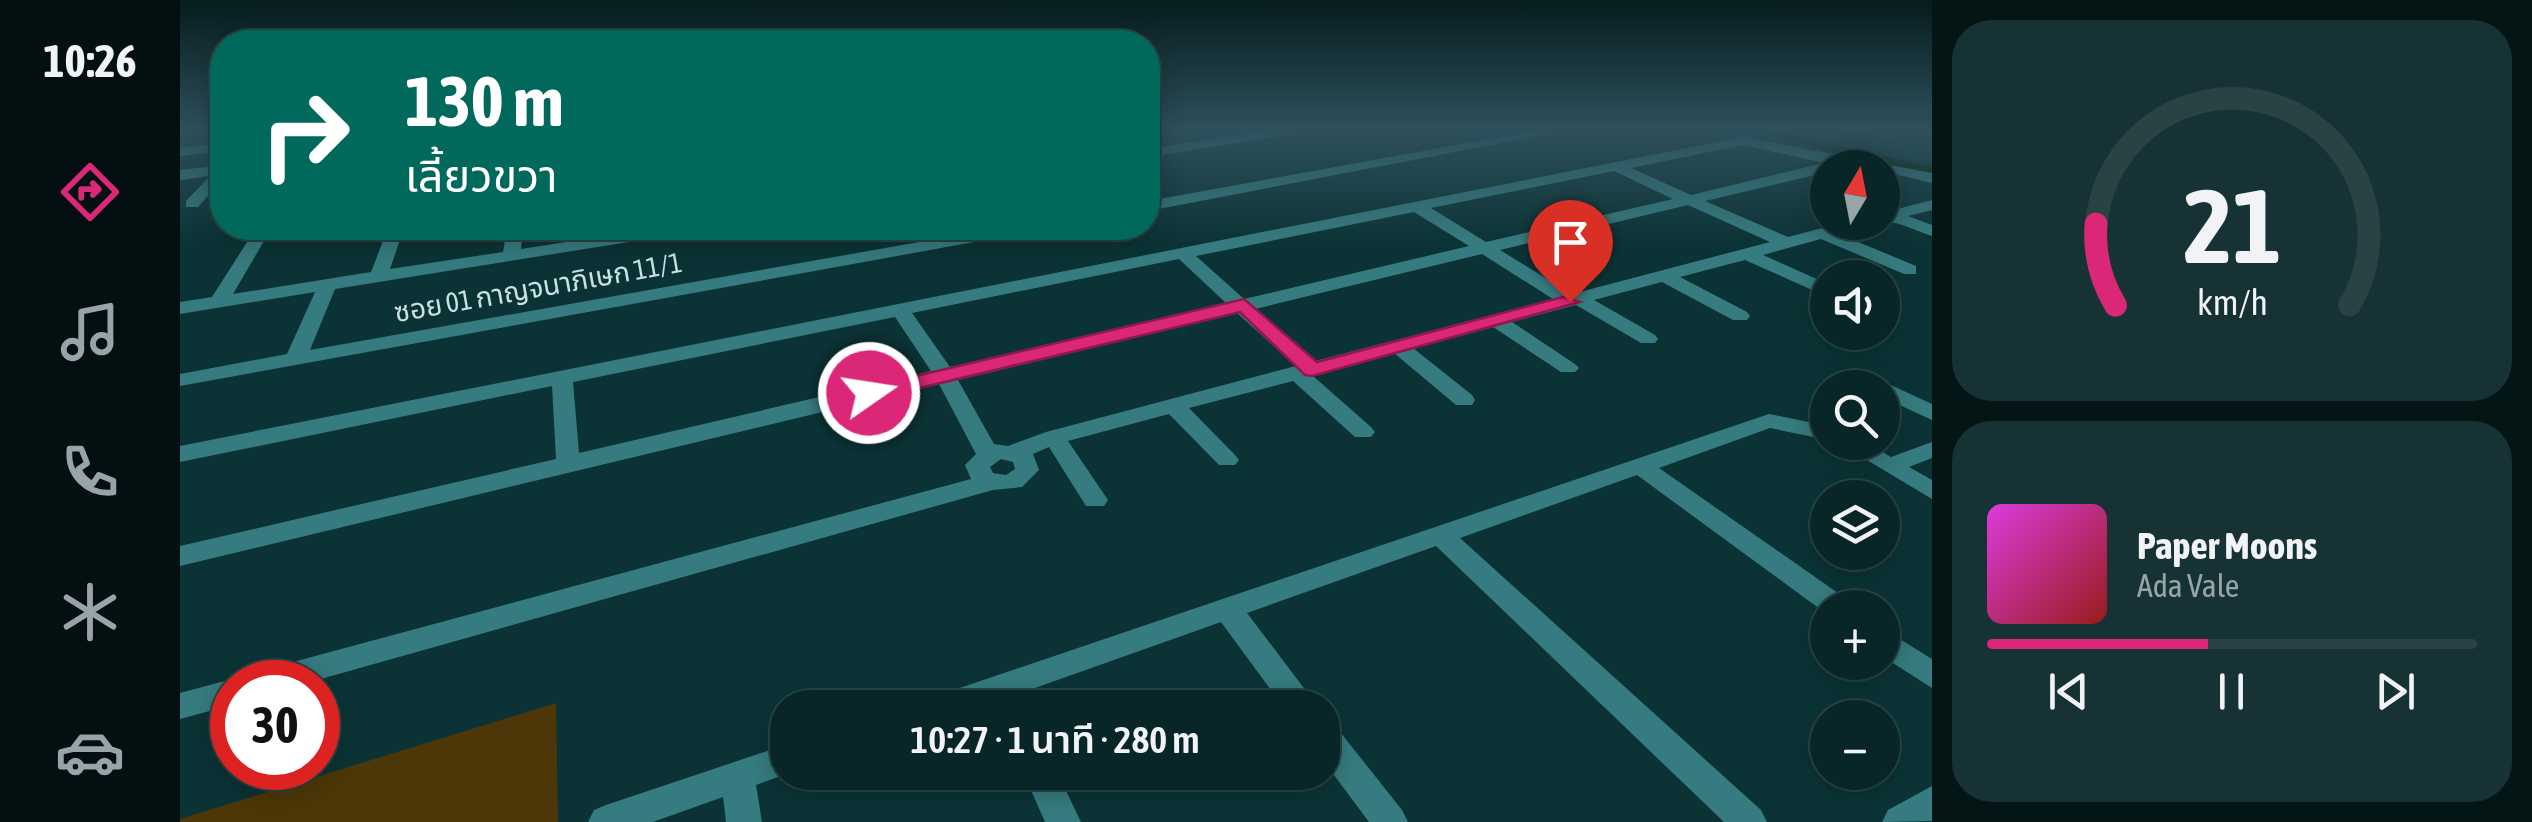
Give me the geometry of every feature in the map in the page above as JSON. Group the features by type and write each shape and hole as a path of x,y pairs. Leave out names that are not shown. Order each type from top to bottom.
{"street":[{"path":"1160,203 1356,167"},
{"path":"180,454 1614,167"},
{"path":"1617,167 1786,243"},
{"path":"1877,167 1932,181"},
{"path":"180,175 210,172"},
{"path":"180,556 1687,200 1810,174"},
{"path":"1900,175 1932,181"},
{"path":"186,205 210,182"},
{"path":"1900,214 1932,205"},
{"path":"1416,208 1648,340"},
{"path":"1900,221 1932,231"},
{"path":"340,660 990,468 1015,452 1054,437 1810,237"},
{"path":"219,302 256,240"},
{"path":"378,277 392,240"},
{"path":"512,256 514,240"},
{"path":"180,308 593,240"},
{"name":"ซอย 01 กาญจนาภิเษก 11/1","path":"180,380 957,240"},
{"path":"1838,240 1910,270"},
{"path":"1182,253 1244,305 1363,432"},
{"path":"1747,254 1810,284"},
{"path":"1665,276 1740,316"},
{"path":"296,358 326,286"},
{"path":"901,311 945,376 990,468"},
{"path":"1497,321 1568,368"},
{"path":"1399,347 1464,400"},
{"path":"562,380 568,464"},
{"path":"1900,397 1932,413"},
{"path":"1175,407 1227,460"},
{"path":"1022,690 1227,608 1769,421 1810,429"},
{"path":"1054,437 1094,500"},
{"path":"1890,466 1932,449"},
{"path":"1880,460 1932,491"},
{"path":"1640,466 1813,590"},
{"path":"1440,535 1749,822"},
{"path":"1227,608 1289,690"},
{"path":"1900,653 1932,675"},
{"path":"180,706 210,698"},
{"path":"1340,757 1390,822"},
{"path":"606,822 770,766"},
{"path":"738,776 744,822"},
{"path":"1048,790 1062,822"}],"shaded area":[{"path":"556,703 558,822 180,822 274,790 340,790 340,770"}],"waterway":[{"path":"1912,167 1932,172"}],"route":[{"path":"869,393 1244,305 1312,370 1570,302"}]}
